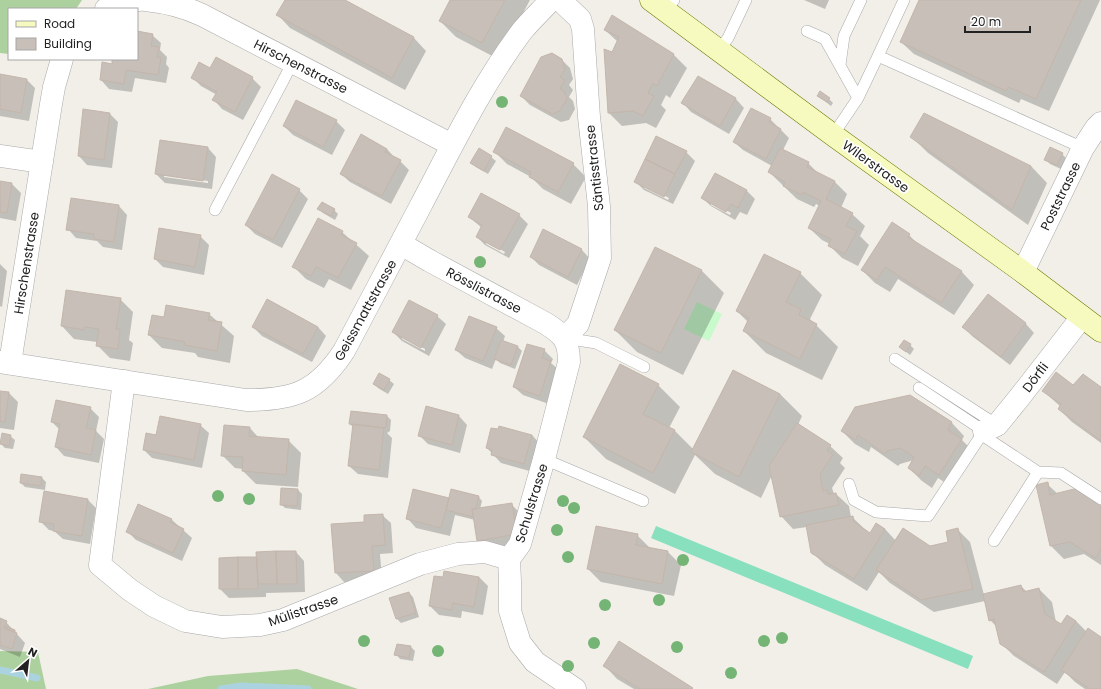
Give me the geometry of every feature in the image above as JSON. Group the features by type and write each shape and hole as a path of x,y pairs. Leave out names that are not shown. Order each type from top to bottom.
{"main road":[{"name":"Wilerstrasse","path":"663,4 719,50 833,135 1023,272 1101,331"}],"street":[{"path":"108,8 119,2 139,0"},
{"name":"Hirschenstrasse","path":"145,0 165,2 196,12 452,145"},
{"name":"Geissmattstrasse","path":"5,362 246,400 270,400 289,396 306,390 333,368 342,355 452,145 493,72 523,30 551,0"},
{"name":"Säntisstrasse","path":"560,0 580,19 583,29 589,117 599,206 600,258 578,324 565,338"},
{"name":"Hirschenstrasse","path":"5,362 42,162 54,87 62,60"},
{"name":"Poststrasse","path":"1023,272 1083,148 1101,123"},
{"path":"0,156 42,162"},
{"name":"Rösslistrasse","path":"401,244 545,323 565,338"},
{"name":"Dörfli","path":"987,431 1019,398 1082,317"},
{"name":"Schulstrasse","path":"565,338 569,351 569,362 520,544 509,558 510,611 520,643 534,662 575,689"},
{"name":"Mülistrasse","path":"124,381 100,564 130,590 154,606 185,621 222,627 260,625 283,620 420,564 458,554 485,552 509,558"}],"lane":[{"path":"840,65 844,36 861,0"},
{"path":"898,0 898,12"},
{"path":"833,135 858,98 904,0"},
{"path":"719,50 728,38 748,2"},
{"path":"808,31 825,39 858,98"},
{"path":"878,56 1083,148"},
{"path":"215,210 293,62"},
{"path":"565,338 596,343 644,367"},
{"path":"895,359 1038,472 1060,473 1101,499"},
{"path":"918,388 987,431"},
{"path":"849,484 854,500 876,512 928,516 953,485 987,431"},
{"path":"544,459 643,501"},
{"path":"994,541 1005,519 1038,472"}],"green space":[{"path":"0,0 82,0 77,8 8,8 8,54 0,53"},
{"path":"697,302 722,314 709,341 684,329"},
{"path":"656,526 973,656 968,669 651,538"},
{"path":"0,651 38,652 46,689 0,689"},
{"path":"297,669 358,689 148,689 208,676"}],"building":[{"path":"285,0 345,0 414,37 392,78 276,15"},
{"path":"450,0 505,0 482,43 439,21"},
{"path":"919,0 1081,0 1036,99 1008,87 1006,91 900,42"},
{"path":"612,15 674,54 657,86 653,83 648,93 654,96 643,116 633,111 608,113 604,49 612,52 619,37 604,30"},
{"path":"138,31 153,34 151,46 159,47 157,57 161,58 158,75 126,70 124,84 100,80 102,62 112,64 112,60 138,60"},
{"path":"552,53 562,59 565,70 560,77 565,80 560,89 564,91 567,99 560,111 552,114 520,96 541,57"},
{"path":"216,57 253,77 235,112 212,100 217,92 191,78 199,62 210,68"},
{"path":"0,74 27,79 21,113 0,109"},
{"path":"698,76 736,98 720,126 681,103"},
{"path":"820,91 830,98 827,102 817,96"},
{"path":"296,100 337,120 323,147 283,126"},
{"path":"751,108 771,118 769,122 781,129 766,159 733,142"},
{"path":"83,109 110,113 104,160 78,156"},
{"path":"924,113 1031,166 1012,210 910,137"},
{"path":"506,127 574,163 558,192 529,177 531,172 493,152"},
{"path":"361,134 387,149 385,152 401,160 382,196 340,174"},
{"path":"656,136 687,151 675,174 645,159"},
{"path":"160,140 208,147 203,181 155,174"},
{"path":"1050,147 1063,153 1057,165 1044,160"},
{"path":"479,148 492,156 484,171 470,163"},
{"path":"780,148 809,162 807,167 835,181 826,199 853,213 846,226 857,231 845,254 828,246 831,239 808,228 821,201 803,192 802,195 783,186 785,182 768,172"},
{"path":"645,159 675,174 664,197 634,182"},
{"path":"715,173 747,190 738,208 731,204 726,212 701,198"},
{"path":"272,174 300,189 273,240 245,225"},
{"path":"0,181 12,183 7,213 0,212"},
{"path":"481,193 520,214 500,250 476,237 482,225 468,217"},
{"path":"71,198 119,205 114,242 94,239 94,234 66,230"},
{"path":"322,202 335,209 331,216 317,209"},
{"path":"318,218 343,231 341,235 357,243 338,278 316,267 311,276 292,267"},
{"path":"892,222 910,234 908,237 962,271 941,303 885,267 877,280 861,270"},
{"path":"159,228 201,235 195,267 154,259"},
{"path":"543,229 582,249 568,277 530,257"},
{"path":"655,247 702,270 661,353 614,330"},
{"path":"764,254 801,272 786,302 801,309 799,315 817,324 800,359 743,331 749,318 736,311"},
{"path":"66,290 121,298 116,329 120,329 118,349 96,346 99,329 85,327 84,330 61,326"},
{"path":"988,294 1026,323 1001,357 962,327"},
{"path":"267,299 318,327 303,354 252,327"},
{"path":"409,300 438,315 421,348 392,332"},
{"path":"166,305 210,313 208,320 222,322 217,351 184,345 185,342 148,335 152,315 164,317"},
{"path":"469,316 497,327 483,361 455,350"},
{"path":"501,340 518,346 511,365 494,359"},
{"path":"904,340 911,344 906,352 899,347"},
{"path":"527,344 545,349 542,358 551,361 540,396 513,387"},
{"path":"620,364 659,384 643,414 675,430 653,473 583,437"},
{"path":"733,370 780,394 739,477 691,452"},
{"path":"1056,372 1073,385 1083,374 1101,387 1101,441 1058,409 1061,404 1042,391"},
{"path":"379,373 390,379 384,390 373,384"},
{"path":"0,391 9,392 5,422 0,421"},
{"path":"910,395 952,422 948,430 962,439 939,475 925,466 919,476 908,468 914,457 900,448 887,451 885,454 858,435 856,440 841,431 855,407"},
{"path":"56,400 91,407 86,428 96,430 91,455 55,447 60,424 51,422"},
{"path":"426,406 459,415 452,445 418,436"},
{"path":"351,411 387,415 386,427 349,424"},
{"path":"160,416 201,424 194,460 143,450 146,433 156,435"},
{"path":"797,423 831,445 827,451 833,455 820,474 823,491 827,490 828,494 836,493 839,505 780,517 769,466"},
{"path":"353,424 384,428 379,470 348,466"},
{"path":"224,425 250,427 249,436 289,439 286,475 242,471 243,457 221,456"},
{"path":"499,426 532,435 524,464 491,455 492,450 486,448 491,428 498,429"},
{"path":"2,433 11,435 9,446 0,444"},
{"path":"21,474 42,477 41,486 20,483"},
{"path":"1048,482 1050,495 1078,488 1101,503 1101,550 1095,558 1070,542 1050,546 1036,485"},
{"path":"281,488 298,489 297,506 280,505"},
{"path":"413,489 449,498 441,528 406,519"},
{"path":"451,489 479,496 476,509 472,509 473,517 446,510"},
{"path":"44,491 88,499 82,536 53,531 54,524 39,522"},
{"path":"512,503 517,534 477,541 472,509"},
{"path":"138,504 172,519 170,522 184,529 173,553 126,532"},
{"path":"383,514 385,545 372,546 374,571 335,573 331,524 364,522 364,515"},
{"path":"853,516 854,522 870,533 876,523 885,529 854,579 811,553 806,525"},
{"path":"596,526 638,534 636,545 668,551 662,584 587,569"},
{"path":"903,528 930,546 948,542 946,531 958,528 973,589 921,600 876,570"},
{"path":"276,551 296,551 297,584 277,584"},
{"path":"276,551 277,584 258,584 256,552"},
{"path":"238,557 238,589 219,589 219,558"},
{"path":"238,557 257,557 258,589 238,589"},
{"path":"444,571 479,577 474,607 453,603 452,610 429,606 434,576 443,577"},
{"path":"1021,585 1023,592 1039,588 1045,614 1061,624 1067,615 1076,621 1044,672 1000,644 994,619 989,621 983,594"},
{"path":"409,592 416,613 396,619 389,598"},
{"path":"0,618 7,621 4,628 17,633 12,649 0,645"},
{"path":"5,626 15,630 15,632 4,628"},
{"path":"1088,628 1101,637 1101,689 1090,689 1061,670"},
{"path":"619,641 693,688 640,689 603,666"},
{"path":"397,644 411,646 409,658 394,655"}],"waterway":[{"path":"0,670 37,678"},
{"path":"221,689 241,686 308,689"}]}
